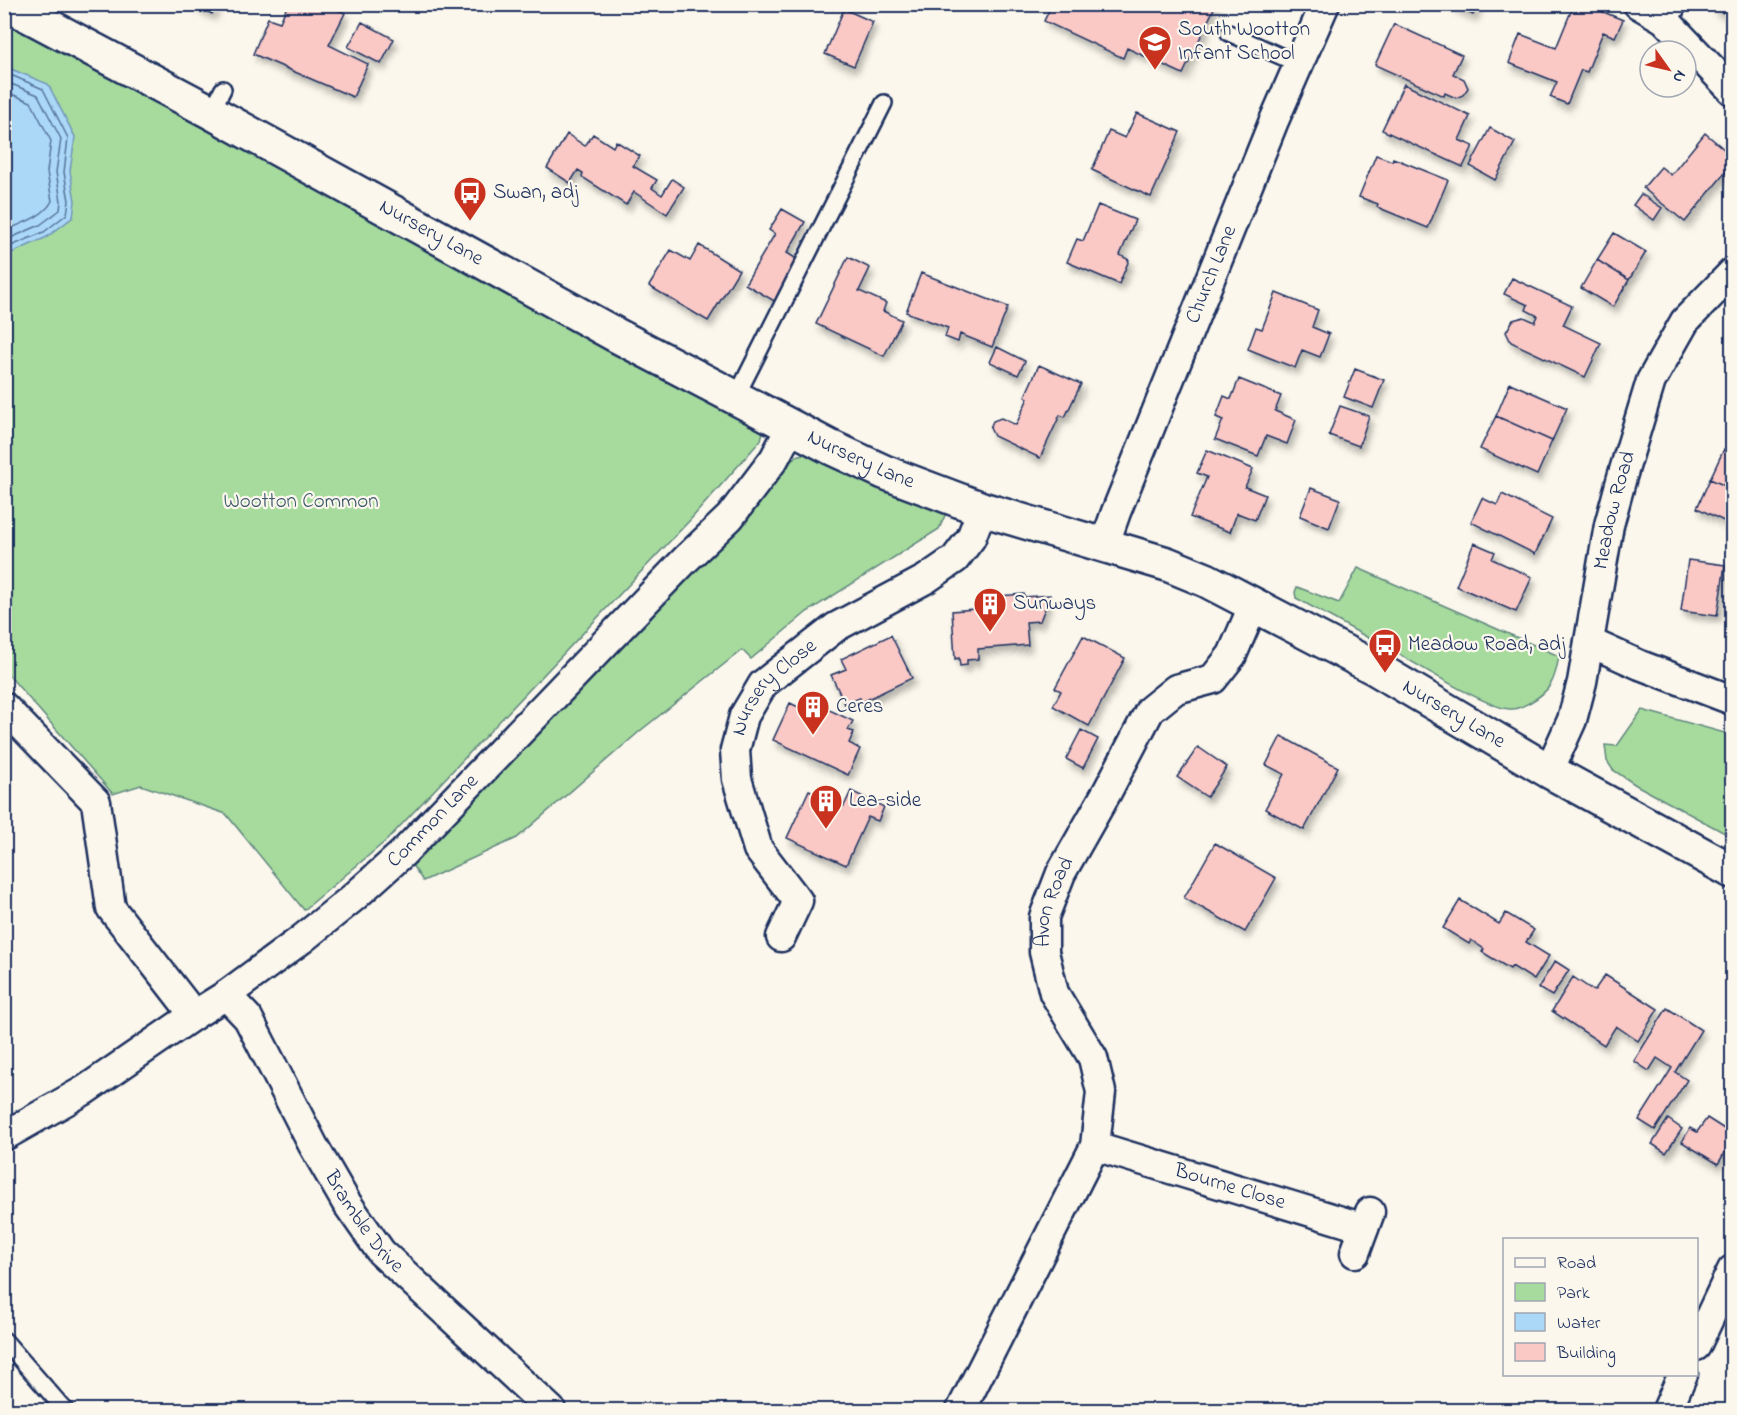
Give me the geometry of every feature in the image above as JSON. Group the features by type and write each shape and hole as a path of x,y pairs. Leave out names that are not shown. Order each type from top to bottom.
{"street":[{"name":"Nursery Lane","path":"7,4 217,100 616,335 830,447 884,472 982,509 1167,564 1206,580 1375,668 1549,771 1732,872"},
{"name":"Church Lane","path":"1104,546 1298,64 1325,4"},
{"path":"1638,4 1668,12 1732,90"},
{"name":"Meadow Road","path":"1549,771 1572,720 1610,525 1651,381 1685,321 1732,273"},
{"name":"Common Lane","path":"4,1136 85,1090 226,994 303,939 403,853 686,559 730,518 774,459 791,427"},
{"name":"Nursery Close","path":"781,937 798,901 758,849 737,780 735,750 744,716 763,684 836,627 926,579 955,559 971,538 982,509"},
{"name":"Avon Road","path":"961,1410 1095,1146 1101,1092 1093,1058 1054,993 1044,952 1044,917 1062,873 1150,710 1176,689 1214,679 1232,655 1254,604"},
{"path":"1589,642 1640,665 1732,700"},
{"path":"4,707 96,802 111,908 194,1015"},
{"name":"Bramble Drive","path":"226,994 248,1018 313,1145 346,1202 381,1252 551,1410"},
{"name":"Bourne Close","path":"1095,1146 1363,1231"},
{"path":"1698,1342 1732,1270"},
{"path":"1667,1410 1682,1376"}],"lane":[{"path":"1229,33 1298,64"},
{"path":"736,397 884,103"},
{"path":"4,1340 65,1410"}],"green space":[{"name":"Wootton Common","path":"4,19 133,74 764,428 761,440 691,519 387,840 304,910 226,814 141,785 113,794 5,671"},
{"path":"810,452 936,499 946,513 939,529 807,612 751,659 742,650 640,731 517,838 423,881 410,862 566,699 581,690 587,673 796,456"},
{"path":"1358,568 1559,656 1551,684 1536,699 1525,705 1514,709 1502,708 1455,686 1397,653 1400,646 1377,633 1372,640 1296,598 1297,587 1339,603"},
{"path":"1642,710 1732,735 1732,837 1613,770 1607,761 1605,745 1617,746"}],"water":[{"path":"4,65 48,84 75,137 70,171 75,201 73,217 47,237 5,256"}],"building":[{"path":"193,4 216,4 212,14"},
{"path":"288,4 326,4 345,13 329,45 368,64 353,97 253,54 268,18 280,22"},
{"path":"1052,4 1216,4 1183,74 1127,48 1123,58 1044,21"},
{"path":"1450,4 1478,4 1473,15"},
{"path":"1574,4 1584,4 1623,20 1615,37 1603,32 1587,72 1581,70 1567,104 1550,97 1557,82 1509,63 1520,34 1556,48"},
{"path":"1714,4 1732,4 1732,17 1712,7"},
{"path":"844,9 873,22 854,66 825,54"},
{"path":"362,22 394,39 381,64 348,47"},
{"path":"1394,24 1462,55 1453,74 1464,79 1468,88 1463,95 1456,98 1445,93 1444,96 1375,65"},
{"path":"1404,84 1470,116 1459,140 1473,146 1463,167 1382,130"},
{"path":"1137,113 1180,132 1151,197 1092,170 1109,131 1125,138"},
{"path":"1490,128 1515,142 1495,180 1470,166"},
{"path":"1705,133 1732,156 1732,164 1685,222 1643,188 1661,167 1671,175"},
{"path":"567,134 585,146 593,134 613,147 616,141 640,156 633,166 657,180 652,188 662,195 672,179 684,187 667,214 634,192 626,205 582,177 583,173 578,170 570,183 547,168"},
{"path":"1376,155 1392,161 1393,158 1448,180 1428,228 1359,197"},
{"path":"1641,194 1662,208 1654,220 1633,205"},
{"path":"1098,205 1135,220 1120,255 1129,260 1119,284 1067,262 1077,239 1083,241"},
{"path":"782,209 805,222 787,253 800,261 776,302 745,284 775,234 769,230"},
{"path":"1614,233 1646,252 1629,280 1597,260"},
{"path":"699,245 739,270 708,321 649,286 671,250 690,261"},
{"path":"848,257 870,268 859,291 886,303 883,311 902,320 884,356 816,324"},
{"path":"1597,260 1629,280 1613,307 1581,288"},
{"path":"921,273 1008,307 992,347 960,334 958,342 945,337 948,328 906,312"},
{"path":"1512,278 1572,306 1563,325 1601,343 1585,377 1511,342 1506,332 1513,320 1524,317 1535,322 1538,316 1526,310 1528,305 1504,294"},
{"path":"1276,293 1318,310 1312,327 1329,334 1320,357 1302,350 1295,368 1248,349 1256,327 1262,329"},
{"path":"997,347 1025,361 1018,375 990,362"},
{"path":"1039,365 1081,384 1065,417 1060,415 1040,458 994,436 990,428 993,421 1001,418 1016,425 1028,398 1025,396"},
{"path":"1355,369 1384,380 1373,408 1344,397"},
{"path":"1239,379 1281,396 1275,411 1296,420 1287,444 1266,436 1258,456 1215,439 1223,420 1216,417 1224,396 1231,399"},
{"path":"1510,383 1567,408 1552,441 1496,416"},
{"path":"1340,406 1369,416 1359,446 1329,435"},
{"path":"1496,416 1552,441 1537,475 1480,449"},
{"path":"1724,449 1732,453 1732,489 1710,479"},
{"path":"1207,450 1253,469 1245,487 1265,495 1255,520 1237,513 1230,532 1190,517 1207,477 1197,473"},
{"path":"1710,479 1732,489 1732,525 1697,508"},
{"path":"1311,488 1340,499 1329,528 1300,516"},
{"path":"1502,494 1552,519 1535,554 1471,522 1482,498 1497,505"},
{"path":"1474,543 1495,552 1492,559 1532,577 1516,612 1456,586"},
{"path":"1688,560 1725,565 1717,616 1681,611"},
{"name":"Sunways","path":"1024,594 1024,597 1050,595 1040,621 1026,622 1028,645 978,649 978,659 967,660 967,665 960,666 959,658 955,659 952,611 985,608 985,597"},
{"path":"891,635 912,678 862,702 860,698 845,704 831,675 846,669 841,659"},
{"path":"1083,636 1125,658 1089,726 1053,706 1061,691 1055,688"},
{"name":"Ceres","path":"790,703 817,716 821,706 853,721 848,730 854,732 849,743 860,749 848,775 773,740"},
{"path":"1081,730 1098,739 1083,768 1066,759"},
{"path":"1281,736 1338,767 1304,830 1265,809 1284,774 1266,765"},
{"path":"1198,747 1227,767 1207,797 1177,777"},
{"name":"Lea-side","path":"809,790 844,806 851,791 884,807 878,821 868,817 846,865 787,838"},
{"path":"1215,843 1276,878 1245,932 1184,898"},
{"path":"1460,900 1499,924 1506,913 1534,930 1526,942 1549,956 1534,980 1512,966 1510,969 1482,952 1484,949 1471,940 1469,944 1443,928"},
{"path":"1555,961 1569,970 1552,996 1538,988"},
{"path":"1605,975 1658,1009 1638,1041 1616,1026 1604,1045 1552,1011 1573,977 1594,991"},
{"path":"1667,1008 1701,1030 1675,1072 1687,1080 1655,1130 1639,1120 1672,1068 1657,1058 1649,1071 1634,1061"},
{"path":"1707,1118 1732,1134 1732,1140 1718,1164 1682,1142 1690,1128 1697,1132"},
{"path":"1668,1119 1682,1129 1666,1153 1652,1144"}],"place":[{"name":"South Wootton Infant School","path":"1155,71"},
{"name":"Swan, adj","path":"470,222"},
{"name":"Sunways","path":"990,633"},
{"name":"Meadow Road, adj","path":"1385,674"},
{"name":"Ceres","path":"813,736"},
{"name":"Lea-side","path":"826,830"}]}
